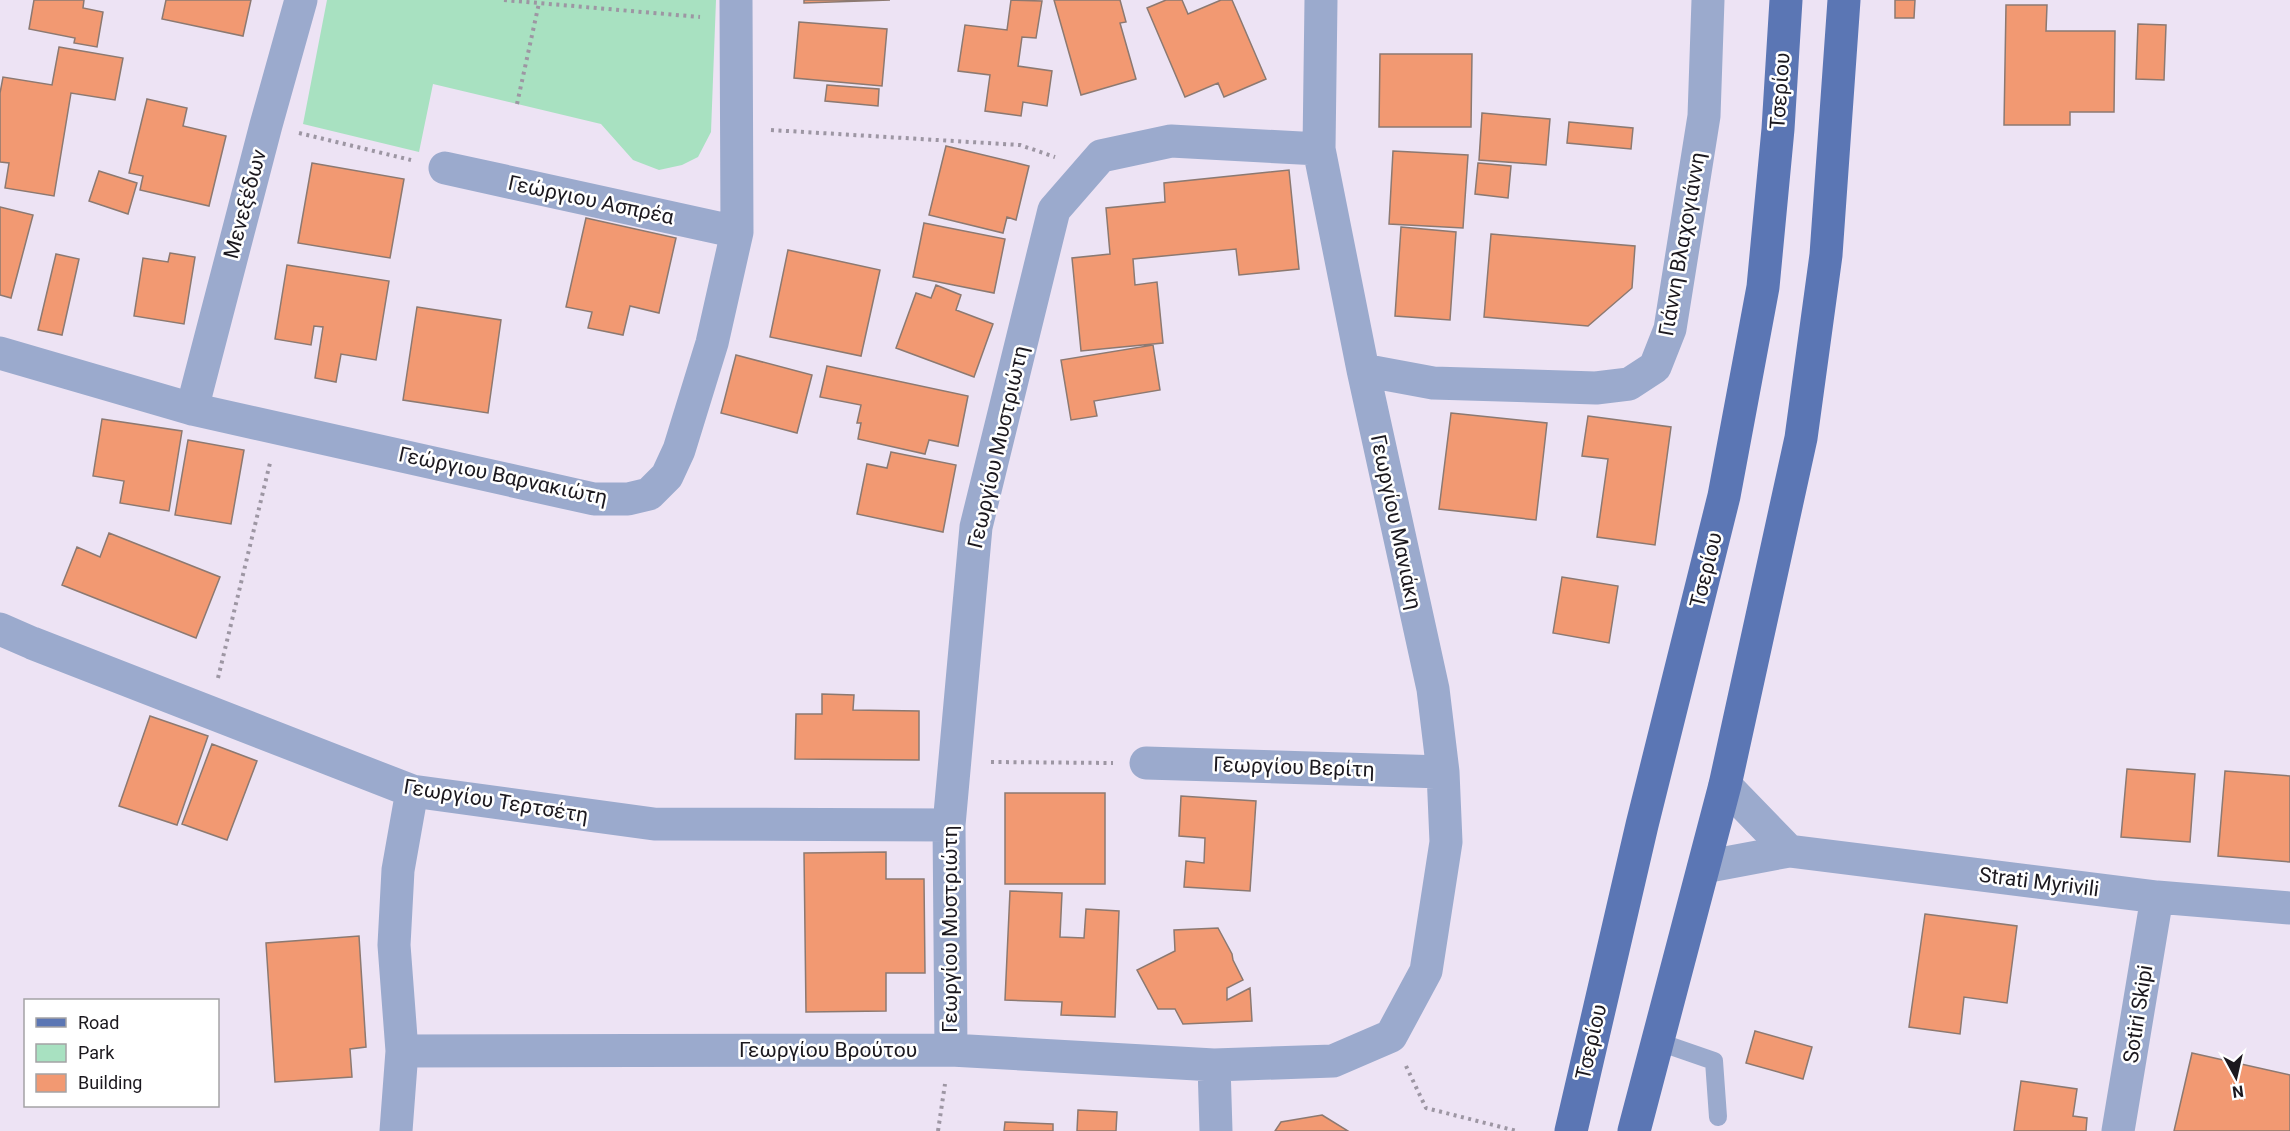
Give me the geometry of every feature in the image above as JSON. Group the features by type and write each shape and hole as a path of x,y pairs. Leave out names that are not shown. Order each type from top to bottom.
{"main road":[{"name":"Τσερίου","path":"1570,1131 1726,484 1763,287 1778,129 1786,0"},
{"path":"1634,1131 1725,785 1802,438 1826,255 1844,0"}],"street":[{"name":"Μενεξέδων","path":"192,408 301,0"},
{"name":"Γεώργιου Βαρνακιώτη","path":"0,353 192,408 594,499 628,499 649,494 667,476 679,450 712,343 737,232 736,0"},
{"name":"Γεωργίου Μανιάκη","path":"1321,0 1319,149 1363,370 1433,689 1443,772 1446,842 1426,971 1391,1035"},
{"name":"Γιάννη Βλαχογιάννη","path":"1363,370 1433,383 1596,388 1629,384 1655,367 1671,329 1704,116 1708,0"},
{"name":"Γεωργίου Μυστριώτη","path":"951,1050 949,825 976,527 1054,210 1101,156 1172,141 1319,149"},
{"name":"Γεώργιου Ασπρέα","path":"445,168 737,232"},
{"name":"Γεωργίου Τερτσέτη","path":"0,629 412,791 654,824 949,825"},
{"name":"Γεωργίου Βερίτη","path":"1146,763 1443,772"},
{"path":"1725,785 1789,851"},
{"path":"396,1131 402,1050 394,945 398,870 412,791"},
{"name":"Strati Myrivili","path":"1704,867 1789,851 2157,897 2290,908"},
{"name":"Sotiri Skipi","path":"2118,1131 2157,897"},
{"name":"Γεωργίου Βρούτου","path":"402,1050 951,1050 1214,1065 1333,1061 1391,1035"},
{"path":"1214,1065 1216,1131"}],"lane":[{"path":"1659,1042 1714,1061 1718,1117"}],"path":[{"path":"504,0 701,17"},
{"path":"517,104 539,3"},
{"path":"266,125 445,168"},
{"path":"737,128 1020,145 1090,168"},
{"path":"210,713 279,428"},
{"path":"955,762 1146,763"},
{"path":"1391,1035 1426,1108 1517,1131"},
{"path":"938,1131 951,1050"}],"green space":[{"path":"327,0 716,0 711,132 698,157 682,165 659,170 633,160 601,124 433,84 419,152 303,124"}],"building":[{"path":"34,0 84,0 83,8 103,12 97,47 74,43 75,38 29,29"},
{"path":"166,0 251,0 243,36 162,19"},
{"path":"804,0 890,0 804,3"},
{"path":"1011,0 1042,1 1036,38 1022,37 1018,66 1052,71 1047,106 1023,102 1021,116 985,111 990,75 958,71 965,25 1007,30"},
{"path":"1054,0 1120,0 1126,22 1120,23 1136,79 1081,95"},
{"path":"1166,0 1182,0 1188,14 1221,0 1232,0 1266,79 1224,97 1218,83 1185,97 1147,8"},
{"path":"1895,0 1915,0 1914,18 1895,18"},
{"path":"2006,5 2047,5 2046,31 2115,31 2114,112 2070,112 2070,125 2004,125"},
{"path":"799,22 887,29 882,86 794,78"},
{"path":"2138,24 2166,25 2164,80 2136,79"},
{"path":"59,47 123,58 115,100 71,93 54,196 5,188 9,163 0,162 0,93 3,77 52,85"},
{"path":"1380,54 1472,54 1471,127 1379,127"},
{"path":"827,85 879,89 878,106 825,101"},
{"path":"147,99 187,108 183,126 226,136 209,206 140,190 143,176 129,173"},
{"path":"1482,113 1550,119 1546,165 1479,160"},
{"path":"1569,122 1633,128 1631,149 1567,143"},
{"path":"946,146 1029,166 1016,220 1007,217 1003,233 929,215"},
{"path":"1393,151 1468,155 1463,228 1389,224"},
{"path":"312,163 404,179 390,258 298,243"},
{"path":"1478,163 1511,166 1508,198 1475,194"},
{"path":"1289,170 1299,269 1239,275 1236,249 1133,259 1135,285 1157,282 1163,343 1081,351 1072,258 1110,254 1106,208 1165,202 1164,183"},
{"path":"99,171 137,183 128,214 89,201"},
{"path":"0,207 33,215 11,298 0,295"},
{"path":"586,218 676,238 659,313 630,306 623,335 588,328 592,312 566,307"},
{"path":"924,223 1005,239 994,293 913,277"},
{"path":"1401,227 1456,232 1450,320 1395,316"},
{"path":"1491,234 1635,246 1632,288 1588,326 1484,317"},
{"path":"788,250 880,270 861,356 770,337"},
{"path":"170,253 195,257 184,324 134,316 143,258 168,262"},
{"path":"56,254 79,259 62,335 38,330"},
{"path":"287,265 389,281 376,360 341,354 336,382 315,378 323,327 314,326 311,345 275,339"},
{"path":"936,285 961,295 956,310 993,324 974,377 896,348 916,293 931,298"},
{"path":"417,307 501,320 488,413 403,400"},
{"path":"1153,345 1160,390 1094,401 1097,416 1071,420 1061,360"},
{"path":"736,355 812,375 797,433 721,413"},
{"path":"827,366 968,396 958,446 929,440 925,454 858,439 861,423 857,423 861,405 820,397"},
{"path":"1451,413 1547,423 1536,520 1439,509"},
{"path":"1588,416 1671,427 1655,545 1597,537 1608,459 1582,456"},
{"path":"102,419 182,431 169,511 120,503 124,481 93,476"},
{"path":"188,440 244,450 231,524 175,515"},
{"path":"891,452 956,465 943,532 857,514 867,464 887,468"},
{"path":"109,533 220,577 196,638 62,585 77,547 100,557"},
{"path":"1562,577 1618,586 1609,643 1553,633"},
{"path":"822,694 854,695 853,710 919,711 919,760 795,759 796,714 822,714"},
{"path":"150,716 208,736 177,825 119,806"},
{"path":"212,744 257,761 227,840 182,824"},
{"path":"2127,769 2195,774 2190,842 2121,837"},
{"path":"2225,771 2290,776 2290,862 2218,856"},
{"path":"1005,793 1105,793 1105,884 1005,884"},
{"path":"1181,796 1256,801 1250,891 1184,887 1186,861 1204,863 1205,838 1179,836"},
{"path":"886,852 886,879 924,879 925,973 886,973 886,1011 806,1012 804,853"},
{"path":"1010,891 1062,893 1060,937 1084,938 1086,909 1119,911 1115,1017 1061,1015 1062,1002 1005,1000"},
{"path":"1925,914 2017,926 2007,1003 1964,997 1960,1034 1909,1027"},
{"path":"1218,928 1243,980 1227,988 1227,1000 1250,988 1252,1021 1183,1024 1175,1009 1158,1009 1137,970 1175,951 1174,930"},
{"path":"359,936 366,1047 350,1049 352,1077 275,1082 266,943"},
{"path":"1755,1031 1812,1047 1803,1079 1746,1063"},
{"path":"2192,1053 2290,1075 2290,1131 2174,1131"},
{"path":"2021,1081 2077,1089 2073,1116 2087,1118 2086,1131 2014,1131"},
{"path":"1078,1110 1117,1112 1116,1131 1077,1131"},
{"path":"1322,1115 1348,1131 1275,1131 1281,1122"},
{"path":"1005,1122 1053,1124 1053,1131 1004,1131"}]}
